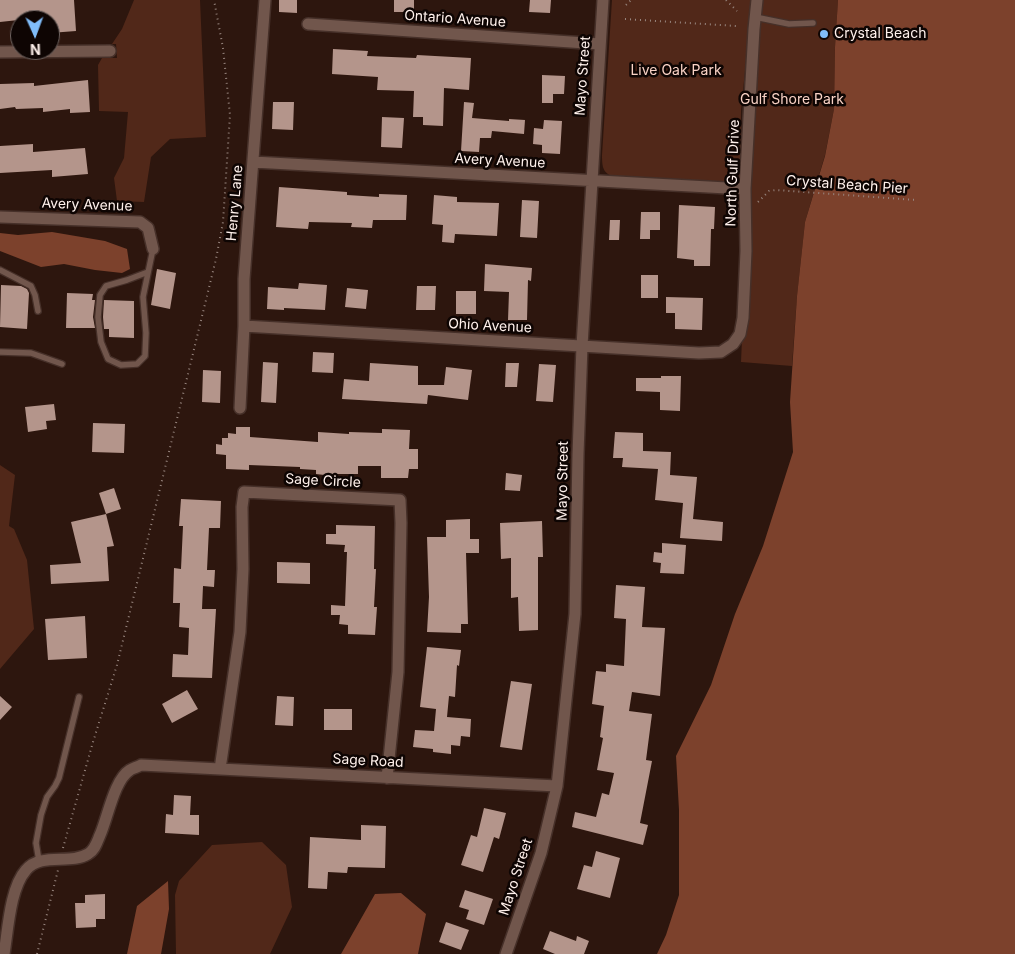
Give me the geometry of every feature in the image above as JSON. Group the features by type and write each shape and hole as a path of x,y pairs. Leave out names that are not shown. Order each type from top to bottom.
{"street":[{"name":"Henry Lane","path":"240,408 244,279 265,0"},
{"name":"Mayo Street","path":"506,954 541,853 557,786 575,614 582,346 603,0"},
{"name":"North Gulf Drive","path":"733,344 740,334 743,318 746,189 755,17 758,0"},
{"name":"Ontario Avenue","path":"308,24 600,44"},
{"path":"0,52 110,51"},
{"name":"Avery Avenue","path":"254,162 746,189"},
{"name":"Avery Avenue","path":"0,217 140,222 148,228 154,249"},
{"name":"Ohio Avenue","path":"244,326 699,353 721,352 733,344"},
{"name":"Sage Circle","path":"220,769 240,632 243,569 242,507 244,492 400,500 402,523 398,672 387,778"},
{"name":"Sage Road","path":"39,861 80,857 88,854 95,847 120,780 130,770 141,765 557,786"},
{"path":"4,954 13,897 26,869 39,861"}],"lane":[{"path":"755,17 789,24 814,23"},
{"path":"148,272 106,286 100,295 98,316 101,342 108,359 121,365 136,364 145,356 146,333 142,297 154,249"},
{"path":"0,270 32,286 38,311"},
{"path":"0,352 31,353 62,364"},
{"path":"39,861 36,843 42,815 47,797 59,778 79,697"}],"path":[{"path":"37,954 60,859 117,666 211,279 223,222 230,115 223,48 214,0"},
{"path":"626,5 631,0"},
{"path":"726,0 737,11"},
{"path":"625,19 736,26"},
{"name":"Crystal Beach Pier","path":"746,206 754,204 770,191 776,190 916,200"}],"green space":[{"path":"134,0 200,0 206,137 170,139 151,157 144,202 117,201 114,178 124,158 128,112 99,111 98,65 102,58 117,58 116,44 112,44 122,29"},
{"name":"Live Oak Park","path":"612,0 752,0 741,111 740,169 737,178 730,183 620,179 610,175 603,168 602,155"},
{"name":"Gulf Shore Park","path":"757,0 838,0 834,109 825,155 805,222 792,366 741,362"},
{"path":"0,465 15,475 9,526 14,529 27,560 34,629 0,669"},
{"path":"262,842 286,865 292,907 270,954 176,954 175,895 179,881 212,845"}],"shaded area":[{"path":"838,0 1015,0 1015,954 657,954 666,935 679,895 679,810 676,756 711,685 735,614 763,546 793,452 790,402 797,296 805,222 825,156 834,109"},
{"path":"52,232 105,241 127,249 130,269 122,273 64,264 41,267 0,251 0,233 18,235"},
{"path":"168,881 169,909 161,954 127,954 137,906"},
{"path":"401,893 426,914 418,954 341,954 375,894"}],"building":[{"path":"0,0 74,0 76,31 60,32 60,10 10,10 10,21 0,22"},
{"path":"279,0 297,0 297,13 279,12"},
{"path":"394,0 414,0 414,12 394,12"},
{"path":"530,0 551,0 550,13 529,12"},
{"path":"333,49 368,51 367,56 416,58 417,55 471,58 469,90 444,88 443,126 423,125 423,117 413,117 414,91 377,90 378,77 332,74"},
{"path":"542,75 565,76 564,94 553,94 553,103 542,103"},
{"path":"88,80 90,112 70,113 70,109 43,112 43,108 16,109 15,107 0,109 0,84 34,83 34,86"},
{"path":"273,102 294,102 293,130 272,129"},
{"path":"464,102 474,103 472,118 509,121 509,119 525,120 524,134 492,131 491,138 480,138 479,152 461,151"},
{"path":"382,117 404,118 402,148 381,147"},
{"path":"544,120 562,121 560,154 542,153 542,145 533,144 534,128 543,129"},
{"path":"33,144 33,152 85,148 88,174 52,177 52,170 0,173 0,146"},
{"path":"279,187 347,192 347,195 379,197 379,194 407,195 406,220 373,220 372,228 351,227 352,223 309,222 308,229 276,227"},
{"path":"434,195 457,197 457,202 499,203 497,236 455,234 454,243 442,242 443,225 432,224"},
{"path":"522,200 539,201 537,238 520,237"},
{"path":"679,205 715,207 714,229 711,229 710,266 694,266 694,260 677,258"},
{"path":"641,212 660,212 660,230 650,230 650,239 640,239"},
{"path":"610,220 620,220 619,240 609,240"},
{"path":"485,264 532,268 531,281 528,280 527,320 508,320 509,292 484,291"},
{"path":"157,269 176,273 170,309 151,305"},
{"path":"641,275 658,275 658,298 641,298"},
{"path":"299,283 327,285 325,310 267,309 268,287 298,289"},
{"path":"1,285 21,286 27,289 29,293 27,329 0,327"},
{"path":"417,286 436,286 435,310 416,310"},
{"path":"347,288 368,290 366,309 345,307"},
{"path":"456,291 476,291 476,314 456,314"},
{"path":"67,293 93,294 92,300 95,300 93,317 95,328 66,328"},
{"path":"666,297 703,298 702,330 675,329 675,313 666,313"},
{"path":"104,300 134,301 134,338 109,337 109,329 104,329"},
{"path":"313,352 334,353 333,373 312,372"},
{"path":"263,362 278,363 276,403 261,402"},
{"path":"370,363 418,366 418,385 444,385 446,367 472,370 468,400 428,395 427,404 342,399 344,379 369,381"},
{"path":"506,363 519,363 517,387 505,387"},
{"path":"539,364 556,365 553,402 536,401"},
{"path":"203,370 221,371 220,403 202,402"},
{"path":"661,376 681,376 680,411 660,410 660,392 636,391 636,378 661,378"},
{"path":"54,404 56,420 46,421 47,429 28,432 25,407"},
{"path":"93,423 125,424 124,453 92,452"},
{"path":"236,427 250,427 250,437 318,442 318,432 349,434 349,432 382,433 382,429 410,430 409,449 418,449 418,469 409,469 408,478 381,478 381,466 358,466 358,474 333,474 333,476 316,474 316,470 300,469 300,467 249,465 249,470 226,469 226,455 216,454 216,444 222,445 222,438 228,438 228,433 236,434"},
{"path":"615,432 643,433 643,451 671,452 670,475 697,477 693,519 723,522 722,541 680,538 683,503 655,500 658,469 622,467 623,458 613,458"},
{"path":"506,473 522,475 520,491 505,490"},
{"path":"114,488 121,509 106,514 99,493"},
{"path":"181,499 221,501 220,528 209,528 207,570 215,570 214,587 203,586 202,609 216,609 212,678 172,677 173,654 188,655 189,628 179,627 180,603 173,603 174,568 181,569 183,526 179,526"},
{"path":"106,514 114,546 107,547 109,581 51,584 50,565 81,563 71,522"},
{"path":"470,519 470,539 479,539 479,553 466,553 468,624 461,624 461,633 427,632 429,597 427,537 446,537 446,520"},
{"path":"542,521 543,557 538,557 538,630 519,631 518,597 511,598 511,558 501,559 500,523"},
{"path":"336,525 375,526 374,569 376,569 374,607 377,607 375,635 348,634 348,625 339,624 340,615 331,615 331,605 345,606 347,552 344,552 345,545 326,544 326,534 336,534"},
{"path":"662,543 686,545 684,574 660,573 661,563 653,562 654,552 662,553"},
{"path":"277,562 310,563 310,584 277,583"},
{"path":"616,585 645,587 642,627 665,628 660,696 632,692 629,711 652,714 646,760 652,761 640,823 648,825 643,845 572,827 575,812 596,817 602,793 609,795 614,773 597,770 603,738 600,737 604,706 592,704 596,671 606,672 606,664 624,666 626,619 614,618"},
{"path":"85,616 87,658 48,660 45,619"},
{"path":"427,647 461,650 459,666 457,665 455,697 449,696 447,717 471,719 470,737 461,736 460,746 451,745 451,754 433,752 433,749 413,747 415,730 434,731 436,709 420,707"},
{"path":"511,681 532,684 522,750 500,747"},
{"path":"187,690 198,709 172,723 162,704"},
{"path":"0,696 12,707 0,720"},
{"path":"277,696 294,697 293,726 275,725"},
{"path":"324,709 352,709 352,730 324,730"},
{"path":"174,795 191,796 190,815 199,815 199,835 165,833 166,814 173,815"},
{"path":"484,808 506,813 499,839 494,837 483,872 461,865 471,835 477,837"},
{"path":"361,825 386,826 385,868 348,867 347,873 328,872 327,889 308,888 310,837 361,840"},
{"path":"596,851 620,858 610,898 577,889 584,865 592,867"},
{"path":"465,890 493,899 484,925 466,919 469,910 459,907"},
{"path":"105,894 105,919 96,919 96,927 76,928 75,903 85,903 85,895"},
{"path":"446,922 469,930 461,950 439,942"},
{"path":"550,931 576,941 577,936 589,941 584,954 555,954 543,949"}],"place":[{"name":"Crystal Beach","path":"824,34"}]}
